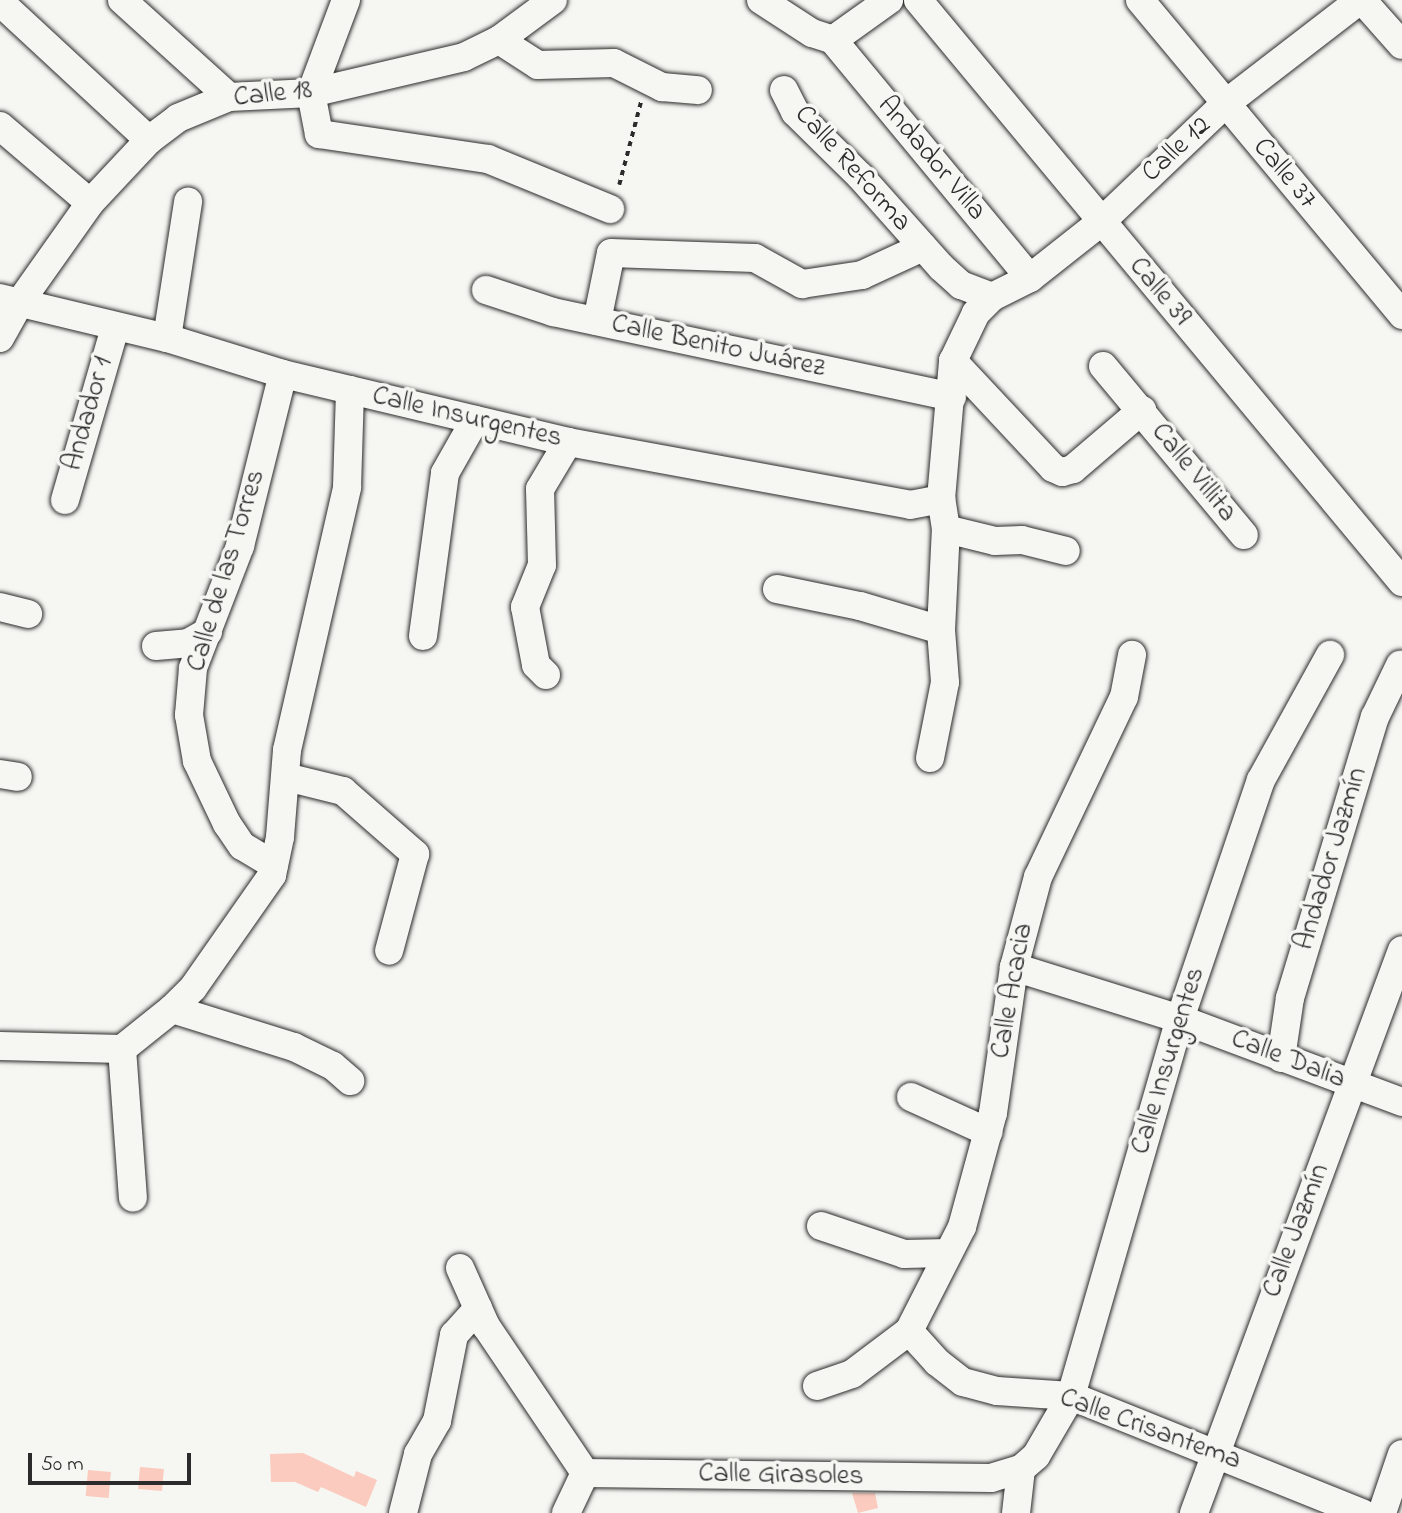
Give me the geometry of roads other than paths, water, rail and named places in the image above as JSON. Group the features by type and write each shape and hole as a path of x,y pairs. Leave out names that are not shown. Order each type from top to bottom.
{"street":[{"path":"122,0 229,97"},
{"name":"Calle 18","path":"0,338 10,300 90,203 149,140 178,118 229,97 311,93 464,57 499,40 553,0"},
{"path":"761,0 812,33 833,40 888,0"},
{"name":"Calle 39","path":"918,0 1402,583"},
{"name":"Calle 37","path":"1140,0 1402,315"},
{"path":"1361,0 1402,45"},
{"name":"Calle 12","path":"992,297 1030,278 1101,222 1226,104 1361,0"},
{"path":"345,1 311,93 316,128 325,137 488,159 610,209"},
{"path":"0,2 149,140"},
{"path":"499,40 538,65 614,63 662,87 698,90"},
{"name":"Andador Villa","path":"833,40 1030,278"},
{"name":"Calle Reforma","path":"784,90 795,112 961,285 992,297"},
{"path":"0,126 90,203"},
{"path":"167,338 188,202"},
{"path":"597,321 611,253 755,258 802,284 829,283 862,275 923,247"},
{"name":"Calle Benito Juárez","path":"486,290 597,321 952,397"},
{"path":"930,758 945,681 941,631 946,529 941,499 952,397 953,361 976,313 992,297"},
{"name":"Calle Insurgentes","path":"10,300 115,328 167,338 283,374 568,442 910,505 941,499"},
{"name":"Andador 1","path":"65,500 115,328"},
{"path":"953,361 1053,468 1062,472 1073,469 1142,410"},
{"name":"Calle Villita","path":"1103,366 1244,535"},
{"name":"Calle de las Torres","path":"274,865 242,846 197,761 189,715 193,668 240,546 283,374"},
{"path":"0,1046 122,1049 172,1009 217,955 274,865 287,750 348,487 350,390"},
{"path":"423,636 445,473 475,420"},
{"path":"546,676 536,665 525,607 542,565 540,489 568,442"},
{"path":"946,529 995,541 1022,540 1066,551"},
{"path":"777,589 860,606 941,631"},
{"path":"0,607 27,614"},
{"path":"156,646 188,643 208,632"},
{"name":"Calle Acacia","path":"909,1331 962,1227 988,1132 1014,967 1038,877 1124,697 1132,655"},
{"name":"Calle Insurgentes","path":"1021,1469 1036,1456 1071,1396 1180,1018 1261,780 1329,655"},
{"name":"Andador Jazmín","path":"1281,1058 1290,998 1374,717 1400,665"},
{"path":"286,777 343,791 415,854 389,951"},
{"name":"Calle Jazmín","path":"1194,1513 1254,1341 1354,1086 1402,950"},
{"name":"Calle Dalia","path":"1014,967 1180,1018 1402,1102"},
{"path":"172,1009 294,1047 332,1066 351,1081"},
{"path":"122,1049 133,1198"},
{"path":"911,1097 988,1132"},
{"path":"821,1226 904,1254 948,1253"},
{"path":"460,1268 478,1308 584,1473 566,1513"},
{"path":"403,1513 418,1454 437,1421 454,1335 478,1308"},
{"path":"817,1387 852,1374 909,1331"},
{"name":"Calle Crisantema","path":"909,1331 937,1362 963,1381 997,1391 1071,1396 1217,1452 1362,1513"},
{"path":"1382,1513 1402,1454"},
{"path":"1016,1513 1021,1469"},
{"name":"Calle Girasoles","path":"584,1473 991,1478 1021,1469"}]}
